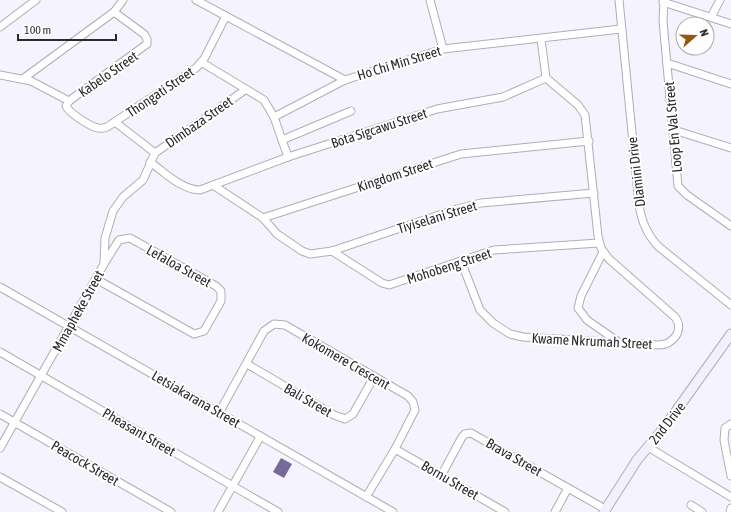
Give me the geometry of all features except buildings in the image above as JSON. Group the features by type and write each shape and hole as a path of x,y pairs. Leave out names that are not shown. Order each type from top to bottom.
{"street":[{"path":"0,27 36,0"},
{"path":"0,75 10,78 24,78 114,12 123,0"},
{"name":"Ho Chi Min Street","path":"196,0 346,80 443,49 621,29"},
{"path":"430,0 443,49"},
{"name":"Dlamini Drive","path":"619,0 639,204 644,224 652,239 659,247 731,305"},
{"path":"712,16 720,0"},
{"name":"Loop En Val Street","path":"708,16 663,1 667,63 679,188 731,226"},
{"name":"Kabelo Street","path":"24,78 69,101 147,44 147,39 144,34 114,12"},
{"name":"Thongati Street","path":"69,101 66,106 68,111 96,128 104,128 190,73 201,62 226,16"},
{"name":"Loop En Val Street","path":"715,18 731,24"},
{"path":"541,38 546,78"},
{"path":"201,62 245,90 264,100 274,117 288,158"},
{"path":"667,63 731,84"},
{"name":"Kwame Nkrumah Street","path":"461,261 480,310 492,323 510,334 523,337 665,345 676,336 678,324 674,317 603,252 599,243 586,117 582,109 546,78"},
{"name":"Bota Sigcawu Street","path":"150,162 189,189 200,190 288,158 437,109 504,97 546,78"},
{"path":"274,117 346,80"},
{"name":"Dimbaza Street","path":"115,122 155,153 245,90"},
{"path":"282,140 351,111"},
{"path":"674,130 731,148"},
{"name":"Kingdom Street","path":"263,218 461,154 589,140"},
{"name":"Mmapheke Street","path":"0,448 104,264 105,238 113,211 123,197 143,180 155,153"},
{"path":"213,185 263,218"},
{"name":"Tiyiselani Street","path":"263,218 277,234 306,253 314,254 332,251 475,204 594,193"},
{"name":"Lefaloa Street","path":"96,279 194,334 204,331 221,301 222,294 216,286 130,238 119,240 104,264"},
{"name":"Mohobeng Street","path":"332,251 387,285 485,253 503,249 599,243"},
{"path":"603,252 581,296 578,308 587,320 620,343"},
{"name":"Letsiakarana Street","path":"0,287 393,512"},
{"name":"Kokomere Crescent","path":"220,413 266,328 274,324 281,324 374,376 408,396 414,406 414,415 366,497"},
{"name":"2nd Drive","path":"604,511 648,447 730,336"},
{"name":"Pheasant Street","path":"0,352 278,512"},
{"name":"Bali Street","path":"247,364 334,416 345,419 353,414 374,376"},
{"name":"Peacock Street","path":"0,414 171,512"},
{"path":"731,424 725,428 724,432 731,476"},
{"name":"Brava Street","path":"441,476 462,436 471,433 568,488 604,511"},
{"path":"218,512 260,437"},
{"path":"648,447 731,498"},
{"name":"Bornu Street","path":"395,449 505,512"},
{"path":"0,477 62,512"},
{"path":"555,512 568,488"},
{"path":"691,505 702,512"},
{"path":"730,512 731,508"}]}
